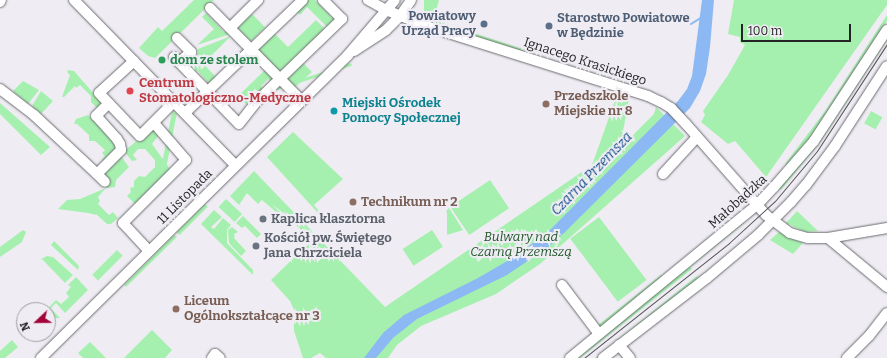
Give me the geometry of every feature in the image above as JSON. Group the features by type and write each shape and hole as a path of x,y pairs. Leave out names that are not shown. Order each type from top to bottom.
{"street":[{"path":"74,0 235,165"},
{"path":"230,28 258,0"},
{"path":"185,113 304,0"},
{"path":"177,38 191,52 176,60 239,124 250,112 250,109 342,19 323,0"},
{"name":"Ignacego Krasickiego","path":"368,0 400,16 648,96 671,108 772,221 790,233 799,236 828,238 839,241"},
{"name":"11 Listopada","path":"41,358 348,55 395,0"},
{"name":"11 Listopada","path":"348,55 386,30 400,16 411,0"},
{"path":"210,8 301,100"},
{"name":"Małobądzka","path":"570,358 757,205 814,141 887,30"},
{"path":"134,61 99,92 140,136 174,102"},
{"path":"603,358 707,278 772,221 806,185 819,168 887,66"},
{"path":"0,89 34,115 105,182"},
{"path":"97,174 121,150 118,139 96,116 109,103"},
{"path":"149,251 123,223 186,160 154,123"},
{"path":"663,174 697,137"},
{"path":"839,241 887,228"},
{"path":"839,241 887,287"},
{"path":"562,285 599,334"},
{"path":"847,358 869,336 887,312"},
{"path":"619,345 630,358"},
{"path":"212,358 215,354 220,358"}],"green space":[{"path":"194,0 214,0 155,58 148,56 139,48 158,27 162,31"},
{"path":"306,0 315,0 335,21 328,28 307,7 300,15 296,11"},
{"path":"424,0 439,0 434,18 427,16 424,13"},
{"path":"734,0 887,0 887,5 766,177 735,141 728,144 701,122 705,115 703,111 728,75 745,45 740,42 740,37 728,34"},
{"path":"206,13 224,32 229,29 233,33 197,45 214,29 202,17"},
{"path":"251,13 265,27 251,41 237,27"},
{"path":"887,15 887,21 811,137 787,166 785,164 826,110"},
{"path":"430,19 523,49 523,52 427,22"},
{"path":"316,20 326,30 281,75 256,50 273,32 288,47"},
{"path":"231,36 205,62 197,55 198,49"},
{"path":"887,37 887,40 821,141 781,190 779,188"},
{"path":"193,53 217,78 210,85 197,70 193,73 184,65"},
{"path":"302,62 312,72 294,88 285,80"},
{"path":"351,63 352,66 278,90 277,87"},
{"path":"266,69 276,80 273,83 268,79 261,86 263,88 270,82 258,97 256,95 259,92 255,89 252,92 257,99 249,107 238,96"},
{"path":"68,70 74,71 102,103 97,108 91,102 91,96 80,85 76,88 75,86 64,97 62,97 70,75 67,72"},
{"path":"23,81 39,90 28,104 13,91"},
{"path":"41,91 53,101 41,114 32,106"},
{"name":"Bulwary nad Czarną Przemszą","path":"617,95 629,99 622,137 626,142 654,114 656,107 685,136 540,264 496,294 421,326 397,345 388,358 326,358 320,353 311,358 303,358 294,331 294,310 290,301 271,280 305,247 314,242 281,211 271,204 285,216 283,218 262,200 258,204 247,193 239,205 230,196 254,171 385,307 592,165"},
{"path":"0,103 50,147 41,155 0,114"},
{"path":"871,111 882,117 876,130 864,123"},
{"path":"172,112 177,113 165,174 160,173"},
{"path":"88,115 116,144 117,148 103,162 102,160 105,156 102,153 105,150 95,141 89,141 89,135 77,124 74,124 76,119"},
{"path":"153,128 159,135 152,144 170,169 135,204 127,196 131,192 130,188 134,187 134,181 139,176 145,177 155,167 155,160 145,149 138,149 133,155 137,160 132,161 124,151"},
{"path":"293,132 343,179 314,205 319,211 318,213 267,157"},
{"path":"120,155 129,167 116,180 115,187 107,188 80,165 105,177 105,171"},
{"path":"490,180 509,208 469,235 450,207"},
{"path":"106,188 98,197 100,201 98,204 109,215 113,212 118,218 111,224 107,224 97,215 58,209 67,200 80,199"},
{"path":"226,199 242,214 235,222 218,207"},
{"path":"205,204 208,207 180,235 177,232"},
{"path":"449,208 463,230 447,235 446,211"},
{"path":"214,210 222,217 211,227 214,229 223,218 231,225 227,230 227,243 253,270 253,275 201,224"},
{"path":"797,211 818,231 806,232 789,223 789,227 786,223"},
{"path":"243,216 261,234 257,238 245,226 242,228 236,223"},
{"path":"599,217 647,280 618,302 570,239"},
{"path":"743,222 744,223 690,267 692,269 580,358 576,358"},
{"path":"232,227 238,232 234,234 234,238 246,251 241,256 229,243 228,230"},
{"path":"23,230 26,232 22,242 0,257 0,247"},
{"path":"432,230 443,247 414,266 403,249"},
{"path":"779,232 803,243 793,254 770,240"},
{"path":"174,235 177,237 126,287 124,285"},
{"path":"54,241 79,266 78,270 51,245"},
{"path":"117,250 123,256 98,280 92,275"},
{"path":"735,251 599,358 595,358 697,276 699,278"},
{"path":"47,256 53,257 73,275 65,283 42,259 37,261"},
{"path":"661,275 663,277 600,328 597,326"},
{"path":"76,277 88,290 65,313 56,302 54,302 56,300 61,304 69,297 66,293 71,287 68,285"},
{"path":"152,330 172,350 165,358 124,358"},
{"path":"12,340 18,347 5,358 0,358 0,351"},
{"path":"90,342 106,358 83,358 78,353"}],"water":[{"path":"702,0 714,0 710,47 706,74 700,91 690,108 547,248 507,275 417,319 393,338 376,358 364,358 383,333 404,315 478,278 509,260 547,233 678,101 687,89 692,76"}],"waterway":[{"path":"691,24 702,17"}],"tram line":[{"path":"584,358 729,243 775,201 817,151 887,44"}],"place":[{"name":"Powiatowy Urząd Pracy","path":"484,24"},
{"name":"Starostwo Powiatowe w Będzinie","path":"549,26"},
{"name":"dom ze stolem","path":"162,60"},
{"name":"Centrum Stomatologiczno-Medyczne","path":"130,91"},
{"name":"Przedszkole Miejskie nr 8","path":"546,104"},
{"name":"Miejski Ośrodek Pomocy Społecznej","path":"334,111"},
{"name":"Technikum nr 2","path":"353,202"},
{"name":"Kaplica klasztorna","path":"263,219"},
{"name":"Kościół pw. Świętego Jana Chrzciciela","path":"256,246"},
{"name":"Liceum Ogólnokształcące nr 3","path":"176,309"}],"water label":[{"name":"Czarna Przemsza","path":"592,174"}]}
